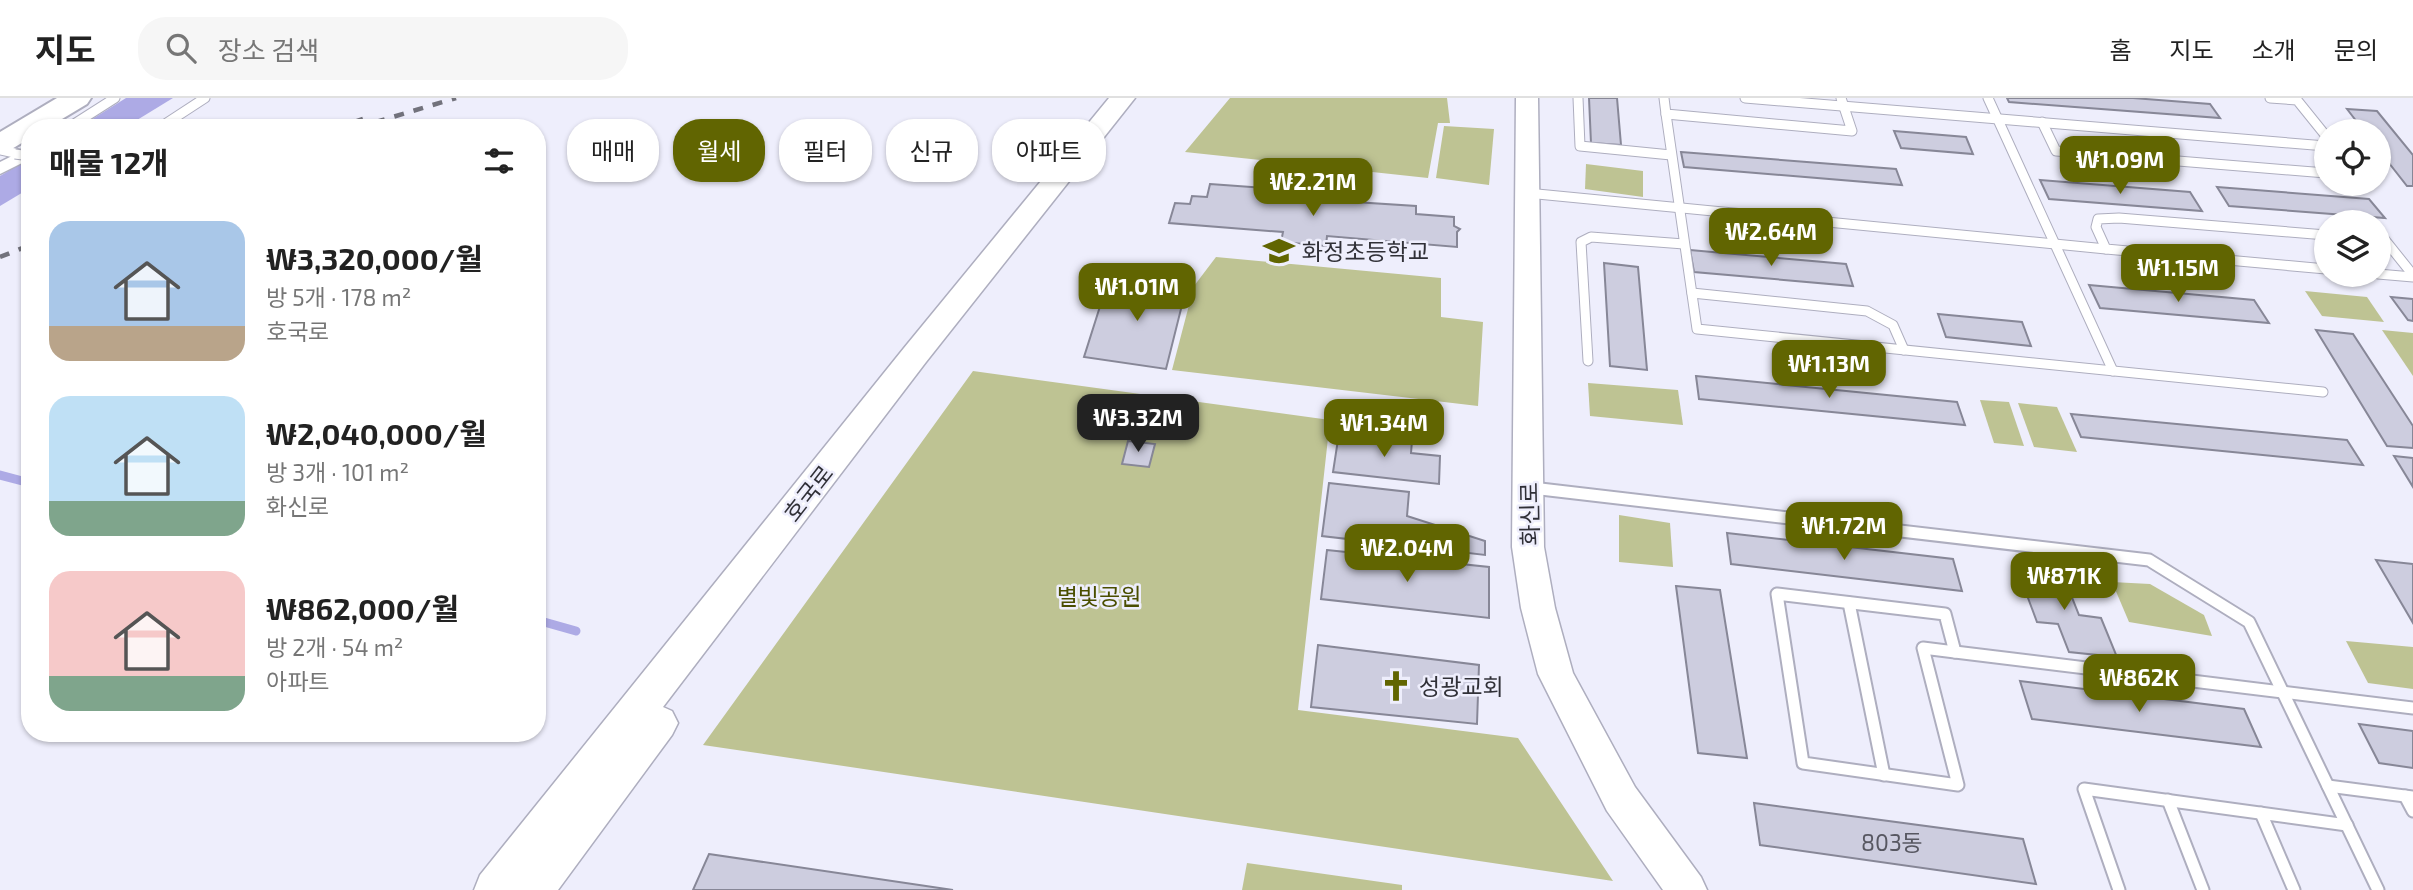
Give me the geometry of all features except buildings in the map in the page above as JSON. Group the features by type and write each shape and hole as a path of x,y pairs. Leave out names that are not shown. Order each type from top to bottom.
{"highway":[{"path":"0,123 43,98"},
{"path":"56,119 77,98"}],"main road":[{"name":"호국로","path":"496,890 915,355 1122,98"},
{"name":"호국로","path":"531,890 934,358 1145,98"},
{"name":"화신로","path":"1527,98 1528,547 1538,608 1556,674 1621,799 1688,890"}],"street":[{"path":"0,169 21,154"}],"lane":[{"path":"82,119 115,98"},
{"path":"173,119 205,98"},
{"path":"1578,98 1580,146 1671,155"},
{"path":"1664,98 1697,329 2323,392"},
{"path":"1745,98 1842,102 1997,119 2314,145"},
{"path":"1988,98 2113,371"},
{"path":"2270,98 2297,100 2314,121"},
{"path":"1666,114 1852,131 1842,102"},
{"path":"2042,122 2056,151 2314,172"},
{"path":"0,150 21,153"},
{"path":"1526,193 2314,268"},
{"path":"2106,249 2095,227 2098,219 2119,218 2314,234"},
{"path":"1588,361 1581,242 1591,237 1684,244"},
{"path":"2391,248 2413,276"},
{"path":"2391,275 2413,276"},
{"path":"1692,293 1867,311 1893,325 1904,350"},
{"path":"1528,488 2149,560 2249,622 2378,890"},
{"path":"1955,652 1945,614 1777,594 1803,763 1958,785 1923,648 1955,652 2283,693 2413,708"},
{"path":"1849,603 1884,775"},
{"path":"2328,786 2409,796 2413,811"},
{"path":"2119,890 2084,789 2347,825"},
{"path":"2168,800 2203,890"},
{"path":"2261,813 2294,890"}],"green space":[{"path":"1230,98 1447,98 1450,123 1438,123 1428,178 1185,152"},
{"path":"1444,126 1494,129 1489,185 1436,178"},
{"path":"1586,164 1643,171 1643,197 1585,189"},
{"path":"1216,257 1441,278 1441,317 1483,322 1478,406 1172,370 1194,286"},
{"path":"2305,291 2367,297 2384,322 2322,316"},
{"path":"2382,330 2413,333 2413,376"},
{"name":"별빛공원","path":"973,371 1330,420 1298,710 1518,738 1613,881 703,745"},
{"path":"1588,383 1678,390 1683,425 1590,416"},
{"path":"1980,400 2009,402 2024,446 1994,443"},
{"path":"2018,403 2057,407 2077,452 2034,447"},
{"path":"1619,515 1670,523 1673,567 1619,562"},
{"path":"2112,582 2150,584 2204,615 2212,636 2129,622"},
{"path":"2346,641 2413,647 2413,689 2368,683"},
{"path":"1247,863 1402,885 1402,890 1242,890"}],"water":[{"path":"126,98 173,98 139,119 92,119"},
{"path":"21,163 21,193 0,206 0,176"}],"waterway":[{"path":"0,475 21,481"},
{"path":"546,623 576,631"}],"railway":[{"path":"386,119 456,98"},
{"path":"0,257 21,249"}],"place":[{"name":"화정초등학교","path":"1279,251"},
{"name":"성광교회","path":"1396,686"}]}
